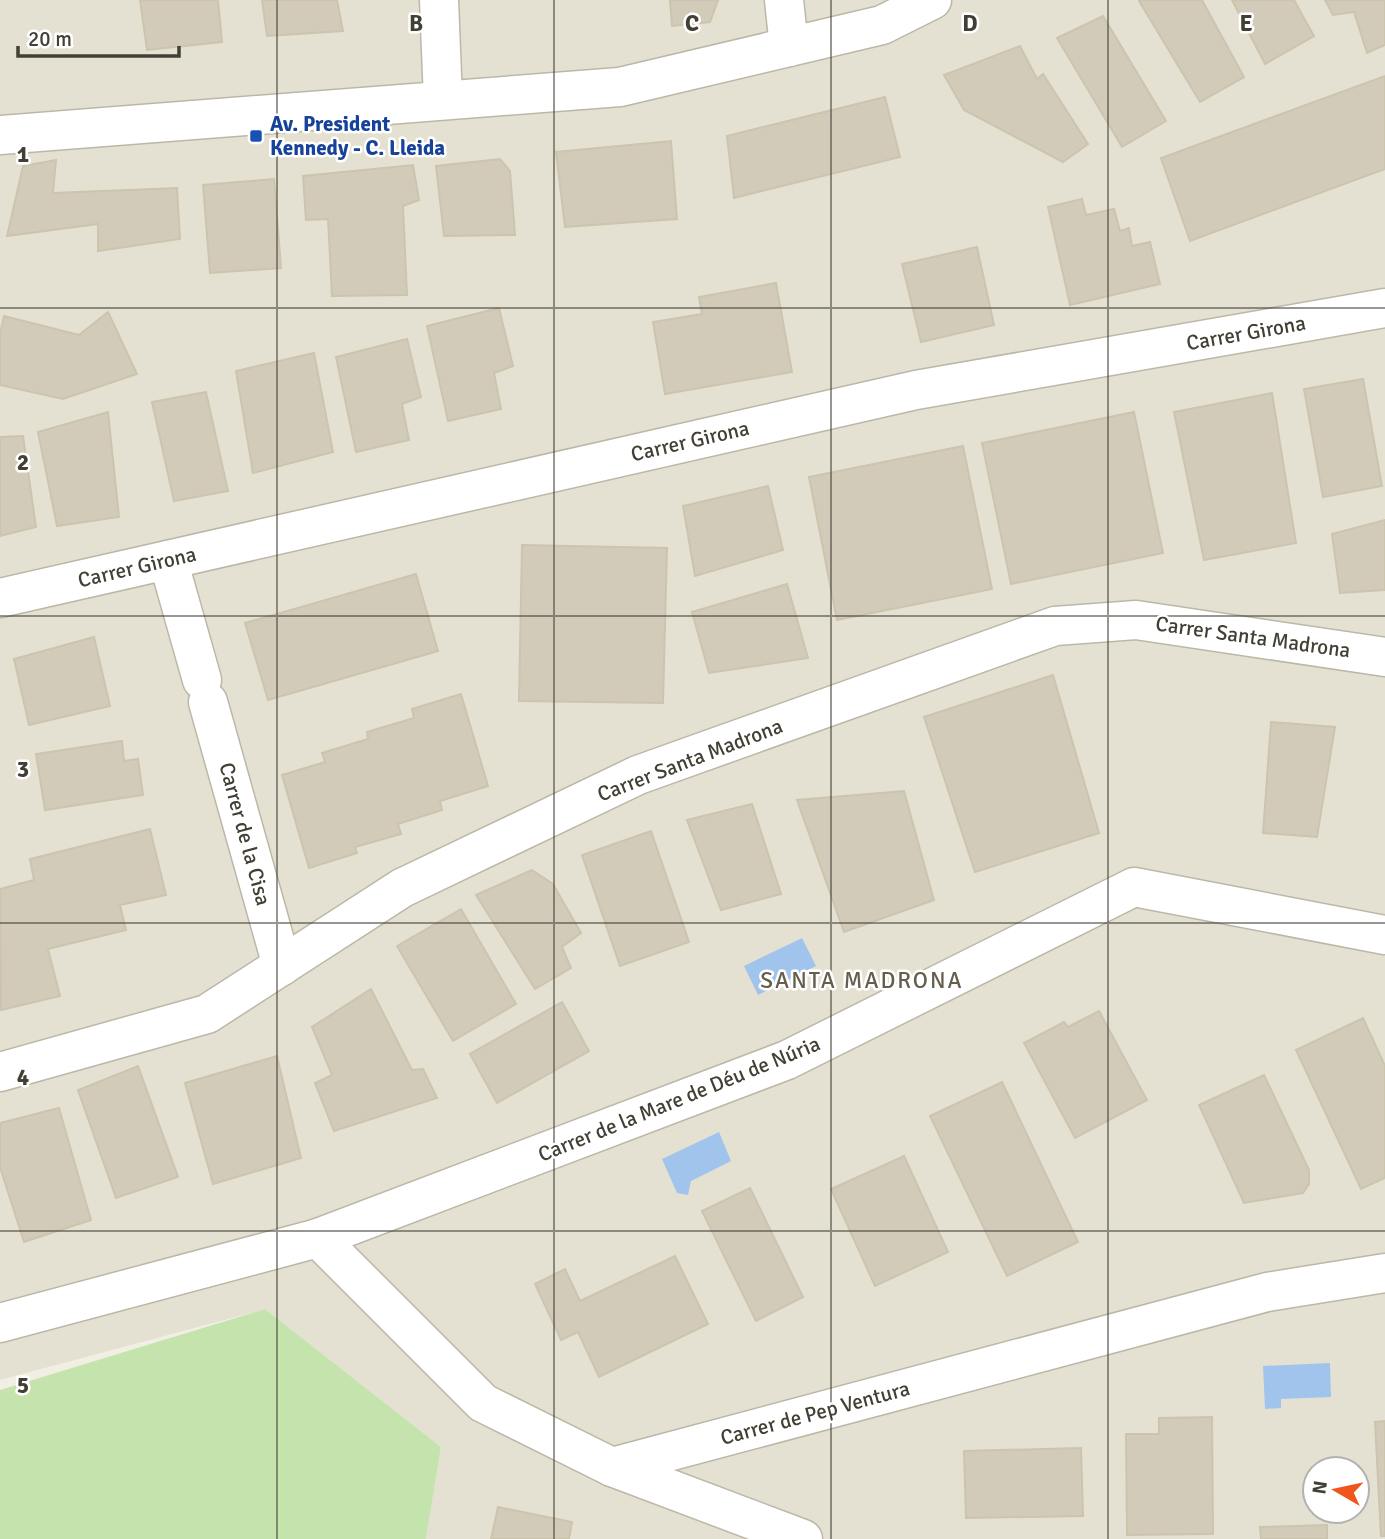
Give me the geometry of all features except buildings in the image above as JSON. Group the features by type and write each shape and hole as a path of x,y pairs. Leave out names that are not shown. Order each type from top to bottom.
{"street":[{"path":"439,0 443,100"},
{"path":"784,0 789,47"},
{"path":"0,135 620,87 882,25 932,0"},
{"name":"Carrer Girona","path":"0,598 916,390 1385,308"},
{"name":"Carrer de la Cisa","path":"169,560 282,966"},
{"name":"Carrer Santa Madrona","path":"0,1072 207,1014 402,888 638,775 1055,626 1136,620 1385,657"},
{"name":"Carrer de la Mare de Déu de Núria","path":"0,1323 318,1238 787,1060 1134,887 1385,935"},
{"path":"318,1238 482,1404 612,1467 803,1539"},
{"name":"Carrer de Pep Ventura","path":"612,1467 1267,1292 1385,1273"}],"shaded area":[{"path":"0,0 1385,0 1385,1539 426,1539 441,1447 265,1309 0,1380"}],"green space":[{"path":"265,1309 441,1447 426,1539 0,1539 0,1390"}],"water":[{"path":"802,938 816,966 758,995 744,966"},
{"path":"719,1132 731,1161 691,1181 688,1195 677,1193 662,1159"},
{"path":"1330,1363 1331,1397 1281,1399 1281,1408 1265,1409 1263,1366"}],"place":[{"name":"Av. President Kennedy - C. Lleida","path":"256,136"}],"district":[{"name":"SANTA MADRONA","path":"862,980"}]}
